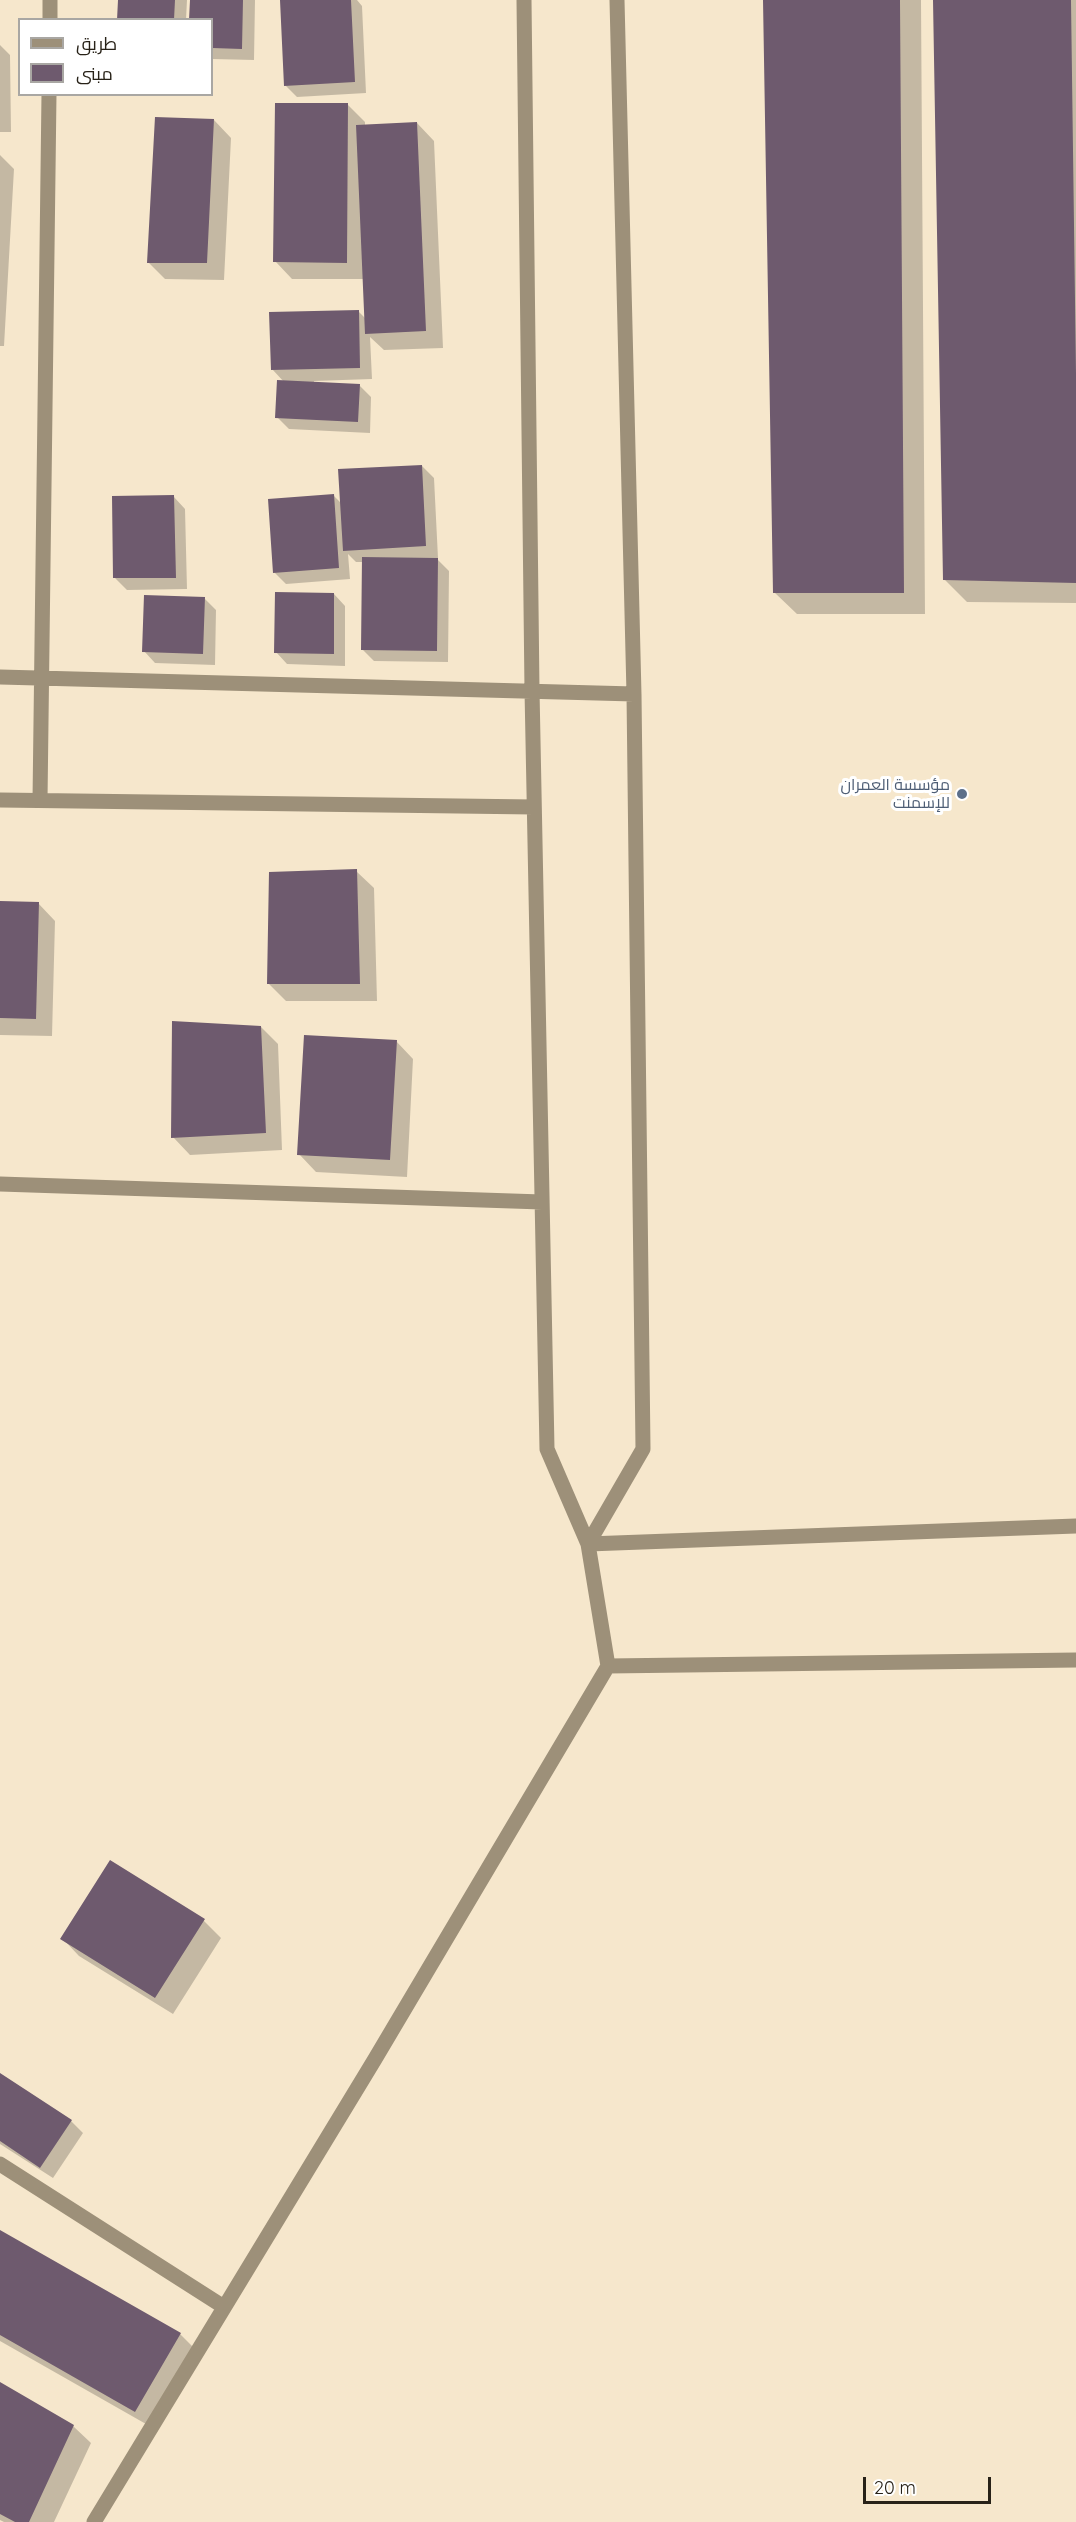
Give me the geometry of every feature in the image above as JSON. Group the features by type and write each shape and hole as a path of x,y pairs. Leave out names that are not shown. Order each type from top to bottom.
{"street":[{"path":"50,0 50,18"},
{"path":"94,2522 375,2059 608,1666 588,1544 547,1449 532,690 524,0"},
{"path":"588,1544 643,1449 634,694 617,0"},
{"path":"40,800 49,96"},
{"path":"0,677 634,694"},
{"path":"0,800 534,807"},
{"path":"0,1184 542,1202"},
{"path":"588,1544 1076,1526"},
{"path":"608,1666 1076,1660"},
{"path":"0,2164 224,2307"}],"building":[{"path":"118,0 175,0 174,18 117,18"},
{"path":"190,0 243,0 242,49 213,48 213,18 189,18"},
{"path":"280,0 351,0 355,82 284,86"},
{"path":"763,0 900,0 904,593 773,593"},
{"path":"933,0 1071,0 1076,583 943,580"},
{"path":"275,103 348,103 347,263 273,262"},
{"path":"155,117 214,119 207,263 147,263"},
{"path":"417,122 426,331 365,334 356,125"},
{"path":"359,310 360,368 271,370 269,312"},
{"path":"277,380 360,384 358,422 275,418"},
{"path":"422,465 426,546 343,551 338,469"},
{"path":"334,494 339,568 273,573 268,499"},
{"path":"174,495 176,578 113,578 112,496"},
{"path":"362,557 438,558 437,651 361,650"},
{"path":"275,592 334,593 334,654 274,653"},
{"path":"144,595 205,597 203,654 142,652"},
{"path":"357,869 360,984 267,984 269,872"},
{"path":"0,901 39,902 36,1019 0,1018"},
{"path":"172,1021 261,1026 266,1133 171,1138"},
{"path":"304,1035 397,1040 390,1160 297,1155"},
{"path":"110,1860 205,1919 155,1998 60,1939"},
{"path":"0,2073 72,2120 40,2168 0,2141"},
{"path":"0,2230 181,2333 135,2412 0,2335"},
{"path":"0,2382 74,2425 29,2522 15,2522 0,2514"}],"place":[{"name":"مؤسسة العمران للإسمنت","path":"962,794"}]}
